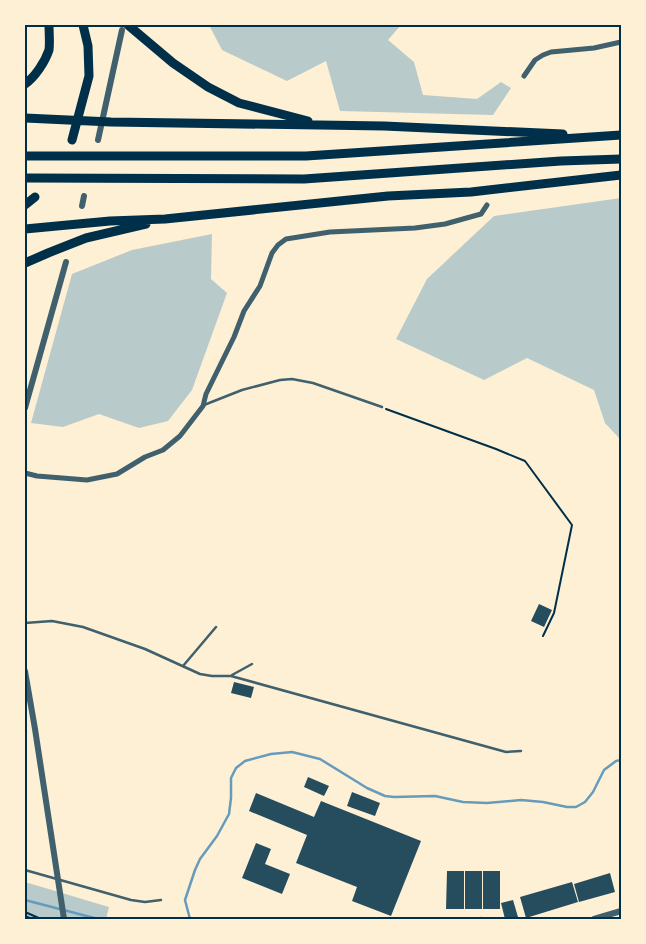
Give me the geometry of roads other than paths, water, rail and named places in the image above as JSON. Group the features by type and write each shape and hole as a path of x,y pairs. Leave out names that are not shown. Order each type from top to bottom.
{"highway":[{"path":"25,84 42,66 49,49 49,25"},
{"path":"72,140 89,76 88,46 83,25"},
{"path":"125,27 208,87 239,103 323,125"},
{"path":"25,118 111,122 323,125 608,136"},
{"path":"25,156 306,156 621,135"},
{"path":"25,178 304,179 561,161 621,160"},
{"path":"25,229 110,221 165,219 388,196 471,192 621,175"},
{"path":"25,205 35,197"},
{"path":"25,263 86,238 165,219"}],"street":[{"path":"98,140 125,27"},
{"path":"524,76 535,60 551,52 594,48 621,42"},
{"path":"82,206 84,196"},
{"path":"25,473 37,476 82,480 117,474 145,457 163,450 180,436 203,406 206,394 234,337 244,311 260,286 272,253 286,239 330,232 446,224 481,214 487,205"},
{"path":"25,408 66,262"},
{"path":"25,671 64,919"},
{"path":"594,919 621,911"}],"lane":[{"path":"203,406 242,390 280,380 292,379 313,383 382,407"},
{"path":"25,622 52,621 83,627 145,649 200,674 231,676 506,752 521,751"},
{"path":"183,666 216,627"},
{"path":"231,676 252,664"},
{"path":"25,870 132,900 145,902 161,900"}],"waterway":[{"path":"190,919 185,900 195,870 229,814 231,778 236,768 245,761 271,754 292,752 320,759 367,788 385,796 435,796 463,802 487,803 521,800 576,807 585,802 593,792 604,770 616,761 621,760"},
{"path":"25,900 98,919"}]}
